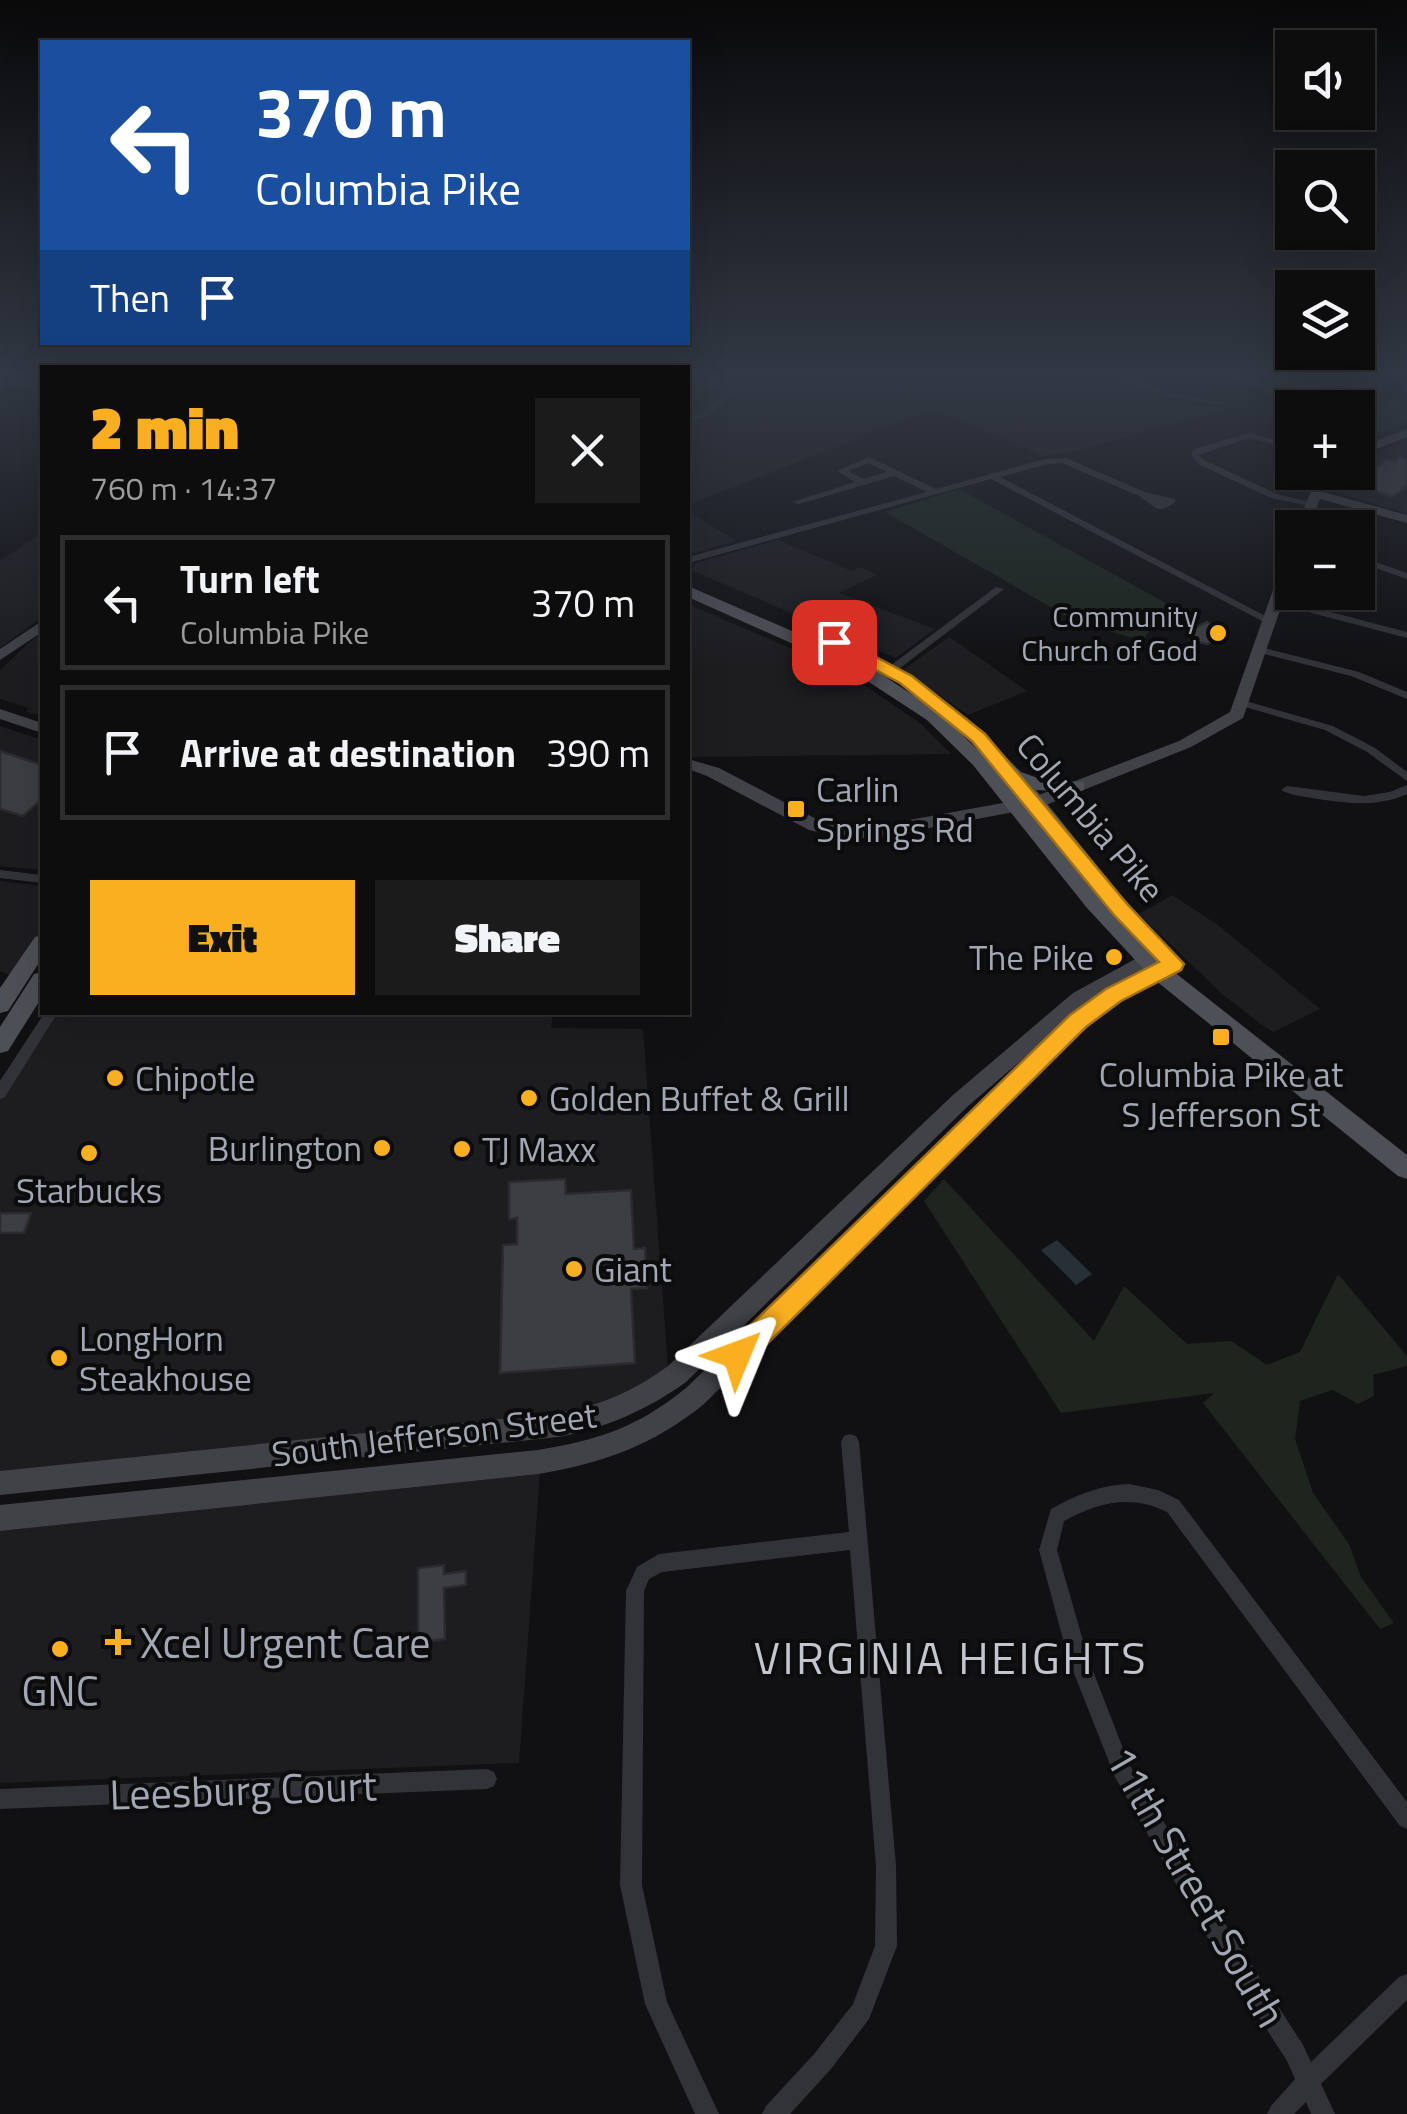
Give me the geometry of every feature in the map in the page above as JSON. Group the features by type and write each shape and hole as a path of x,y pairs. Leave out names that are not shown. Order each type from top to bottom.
{"main road":[{"name":"Columbia Pike","path":"690,581 834,642 962,722 1013,776 1026,805"},
{"name":"Columbia Pike","path":"690,591 884,674 1026,805 1090,885 1160,962 1407,1170"},
{"path":"1013,776 1045,788 1077,786"},
{"path":"0,1004 40,945"},
{"name":"Columbia Pike","path":"1160,962 1407,1152"},
{"path":"0,1045 40,983"}],"street":[{"path":"844,473 860,482"},
{"path":"796,502 894,473 934,492"},
{"path":"690,560 1006,473"},
{"path":"1092,473 1142,494"},
{"path":"1224,473 1274,496 1407,519"},
{"path":"991,476 1270,621"},
{"path":"1309,510 1319,490"},
{"path":"1375,565 1407,576"},
{"path":"884,674 999,589"},
{"path":"690,765 714,772 804,821 843,832 876,832 1026,805 1231,720 1242,704 1275,606"},
{"path":"1314,610 1407,635"},
{"path":"0,656 40,626"},
{"path":"1260,650 1356,674 1407,696"},
{"path":"1242,704 1329,728 1371,750 1407,777"},
{"path":"0,714 40,727"},
{"path":"1287,790 1373,799 1396,796 1407,789"},
{"path":"0,874 40,879"},
{"name":"South Jefferson Street","path":"0,1483 558,1426 617,1412 646,1398 676,1374 906,1151 1072,1004 1160,962"},
{"name":"South Jefferson Street","path":"0,1518 538,1462 608,1450 629,1442 659,1426 695,1396 1078,1021 1160,962"},
{"path":"0,1093 50,1015"},
{"path":"774,2114 823,2061 861,2011 886,1946 886,1866 850,1442"},
{"name":"11th Street South","path":"1324,2114 1296,2054 1207,1916 1122,1770 1078,1658 1048,1550 1057,1515 1086,1497 1121,1492 1157,1496 1173,1506 1407,1818"},
{"path":"707,2114 656,2004 631,1885 635,1590 643,1573 659,1563 857,1540"},
{"name":"Leesburg Court","path":"0,1799 487,1779"},
{"path":"1279,2114 1407,1985"}],"shaded area":[{"path":"690,473 770,473 690,504"},
{"path":"1375,473 1407,473 1407,514 1330,491 1375,490"},
{"path":"959,489 1166,603 1143,641 1075,621 885,512"},
{"path":"690,512 735,540 690,554"},
{"path":"40,534 40,618 0,648 0,561"},
{"path":"778,540 852,571 860,567 877,575 839,593 935,629 896,658 691,570 696,563"},
{"path":"690,605 845,672 920,723 951,754 690,757"},
{"path":"40,633 40,716 0,699 0,670"},
{"path":"949,637 1027,691 968,715 903,670"},
{"path":"0,726 40,739 40,870 0,866"},
{"path":"0,881 40,886 40,932 10,975 0,971"},
{"path":"1172,895 1218,925 1320,1009 1273,1032 1262,1025 1222,994 1139,914"},
{"path":"45,1015 553,1015 551,1028 643,1029 668,1368 650,1383 583,1415 0,1481 0,1093"},
{"path":"944,1179 1094,1341 1124,1286 1187,1344 1231,1341 1267,1365 1300,1352 1338,1274 1407,1356 1407,1366 1373,1375 1374,1396 1358,1404 1333,1390 1300,1401 1295,1439 1313,1493 1349,1544 1361,1577 1394,1623 1380,1629 1203,1403 1214,1393 1061,1413 924,1201"},
{"path":"1057,1240 1092,1274 1076,1285 1041,1250"},
{"path":"540,1471 519,1763 0,1783 0,1531"}],"building":[{"path":"1375,473 1407,473 1407,485 1393,497 1372,490"},
{"name":"Community Church of God","path":"1207,622 1228,634 1207,644 1190,640 1195,628"},
{"path":"0,751 40,764 40,801 23,816 0,809"},
{"name":"Giant","path":"565,1179 566,1194 631,1190 634,1249 645,1248 647,1288 631,1289 635,1363 500,1373 503,1245 517,1244 517,1218 509,1219 509,1182"},
{"path":"0,1213 31,1213 24,1233 0,1233"},
{"path":"444,1565 444,1574 466,1571 466,1585 444,1588 445,1639 418,1643 418,1568"}],"place":[{"name":"Community Church of God","path":"1218,633"},
{"name":"Carlin Springs Rd","path":"796,809"},
{"name":"The Pike","path":"1114,957"},
{"name":"Columbia Pike at S Jefferson St","path":"1221,1037"},
{"name":"Chipotle","path":"115,1078"},
{"name":"Golden Buffet & Grill","path":"529,1098"},
{"name":"Burlington","path":"382,1148"},
{"name":"TJ Maxx","path":"462,1149"},
{"name":"Starbucks","path":"89,1153"},
{"name":"Giant","path":"574,1269"},
{"name":"LongHorn Steakhouse","path":"59,1358"},
{"name":"Xcel Urgent Care","path":"118,1642"},
{"name":"GNC","path":"60,1649"}],"district":[{"name":"VIRGINIA HEIGHTS","path":"951,1657"}],"route":[{"path":"737,1355 1078,1021 1113,995 1173,964 1121,910 979,738 906,680 834,642"}]}
